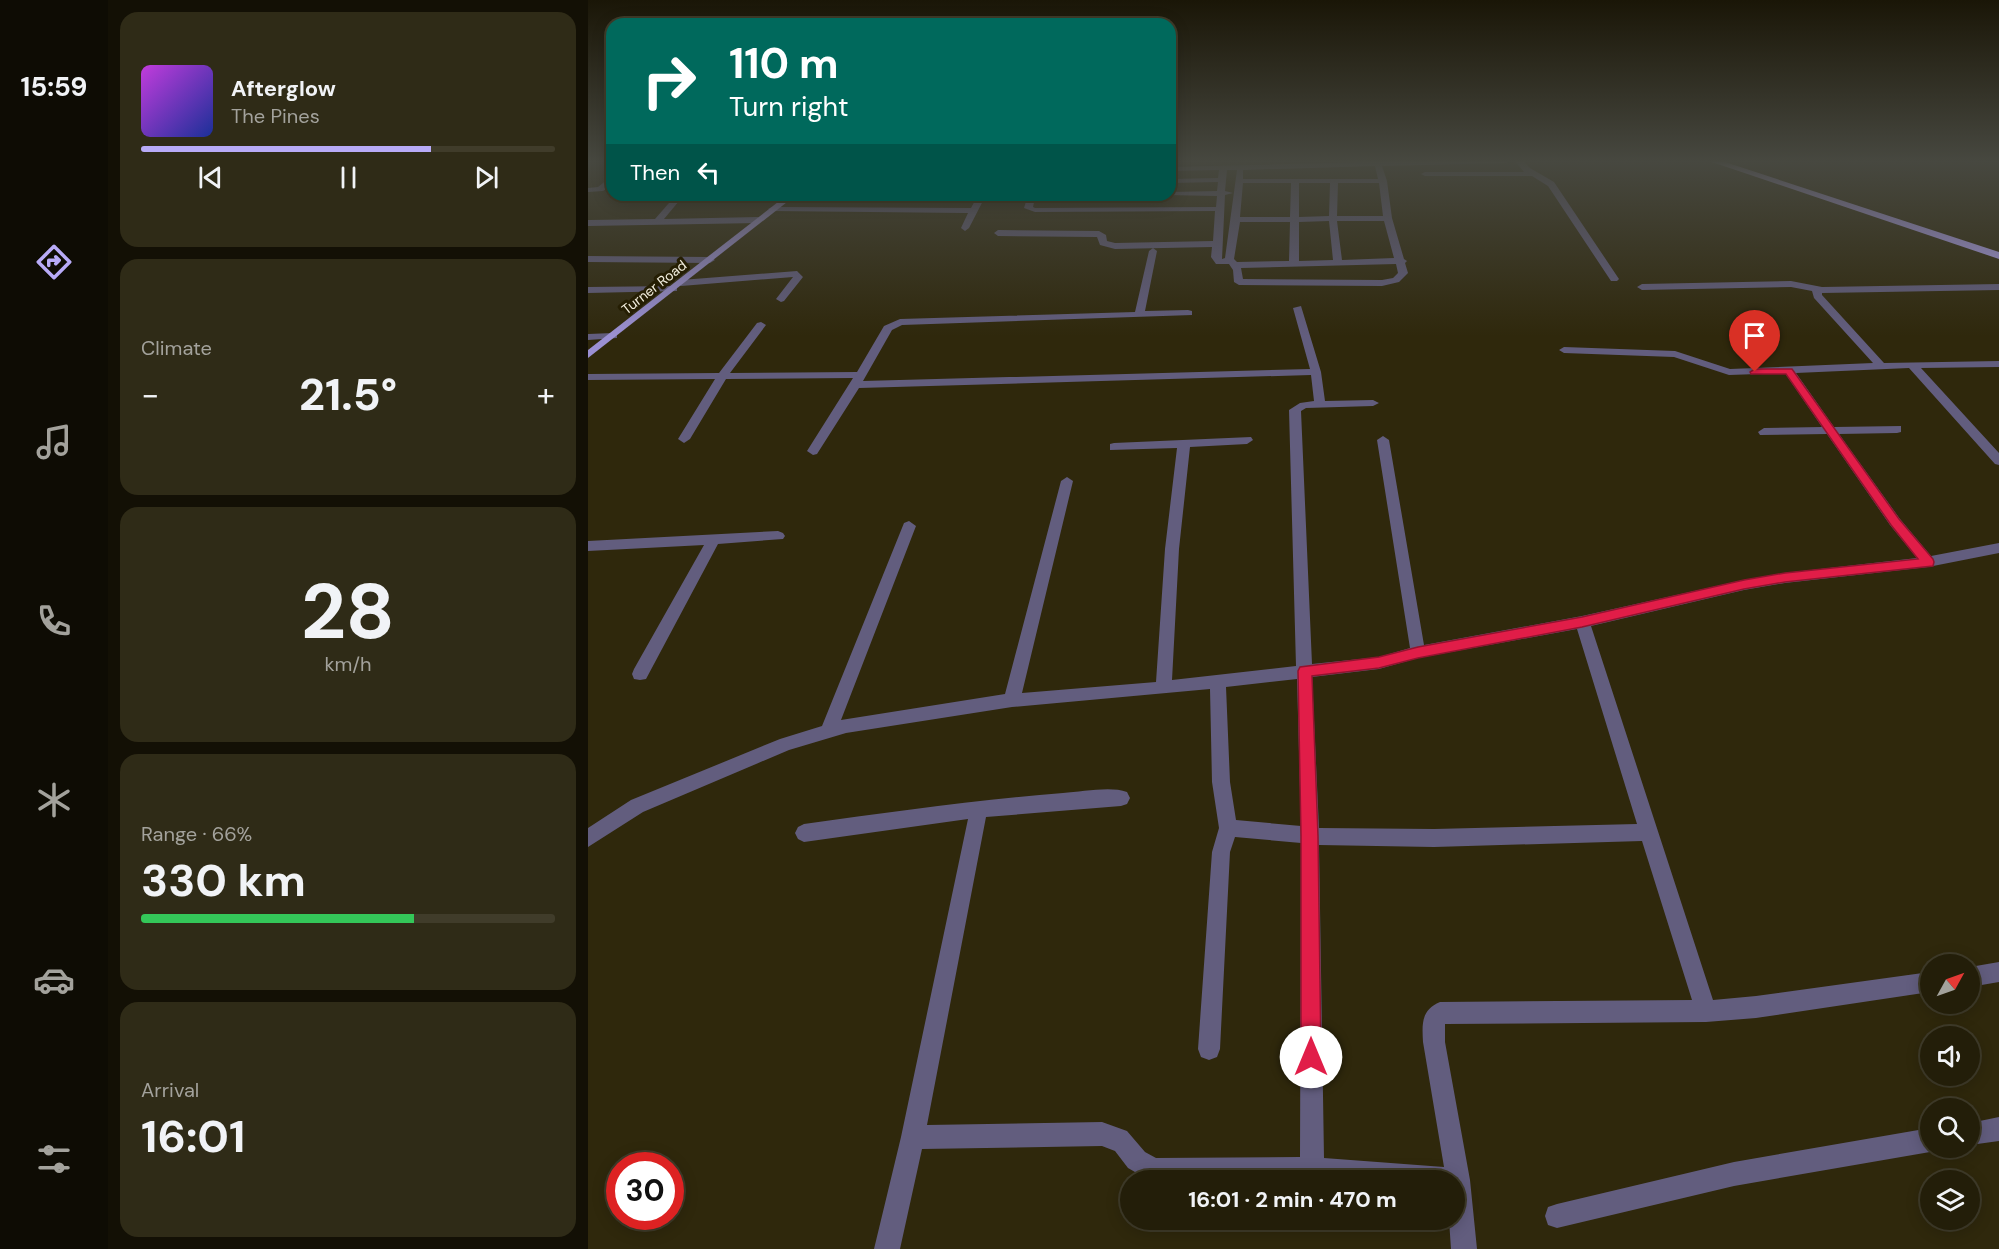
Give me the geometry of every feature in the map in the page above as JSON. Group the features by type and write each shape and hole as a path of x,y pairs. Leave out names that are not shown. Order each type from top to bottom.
{"highway":[{"path":"1888,219 1999,256"},
{"path":"1905,219 1999,250"},
{"path":"1919,219 1999,245"}],"main road":[{"name":"Turner Road","path":"588,355 758,220"}],"street":[{"path":"965,228 969,219"},
{"path":"1217,219 1218,261 1233,263 1402,261"},
{"path":"1217,225 1288,219"},
{"path":"1294,219 1294,262"},
{"path":"1333,219 1338,262"},
{"path":"1235,222 1233,263 1239,270 1238,281 1242,283 1382,283 1396,280 1402,275 1402,261 1388,219"},
{"path":"1574,219 1614,279"},
{"path":"588,223 758,220"},
{"path":"998,233 1099,234 1103,237 1103,243 1115,246 1216,244"},
{"path":"1139,314 1153,251"},
{"path":"588,259 710,260"},
{"path":"588,290 677,286 797,274 798,277 781,299"},
{"path":"1642,287 1791,284 1820,289 1999,287"},
{"path":"1820,289 1815,293 1817,296 1881,366"},
{"path":"1298,308 1316,372 1320,404"},
{"path":"813,451 888,328 895,323 1188,313"},
{"path":"684,439 723,375 761,325"},
{"path":"588,337 613,336"},
{"path":"1564,350 1676,354 1729,372 1999,364"},
{"path":"1912,365 1999,461"},
{"path":"1789,371 1895,522 1928,562"},
{"path":"588,377 723,375 858,380 1316,372"},
{"path":"1312,1169 1310,836 1295,410 1304,405 1373,403"},
{"path":"1764,432 1897,429"},
{"path":"1114,447 1247,440"},
{"path":"1383,440 1418,652"},
{"path":"1164,688 1172,549 1184,444"},
{"path":"1012,700 1066,481"},
{"path":"829,730 909,526"},
{"path":"588,546 778,536"},
{"path":"640,674 713,540"},
{"path":"588,838 637,806 786,744 829,730 868,721 1012,700 1164,688 1379,663 1418,652 1582,622 1754,583 1928,562 1999,548"},
{"path":"1582,622 1706,1011"},
{"path":"1209,1049 1221,852 1228,828 1221,782 1218,681"},
{"path":"804,833 979,808 1066,800 1121,798"},
{"path":"887,1249 913,1137 979,808"},
{"path":"1228,828 1310,836 1434,838 1649,831"},
{"path":"1980,975 1999,972"},
{"path":"1456,1170 1434,1041 1433,1021 1440,1014 1706,1011 1756,1007 1920,983"},
{"path":"1980,1132 1999,1129"},
{"path":"913,1137 1102,1134 1125,1142 1142,1165 1151,1169 1170,1172 1325,1170"},
{"path":"1557,1216 1734,1174 1920,1142"},
{"path":"1462,1230 1464,1249"}],"route":[{"path":"1311,1057 1310,836 1305,671 1379,663 1418,652 1582,622 1744,585 1785,578 1928,562 1895,522 1789,371 1755,372"}]}
